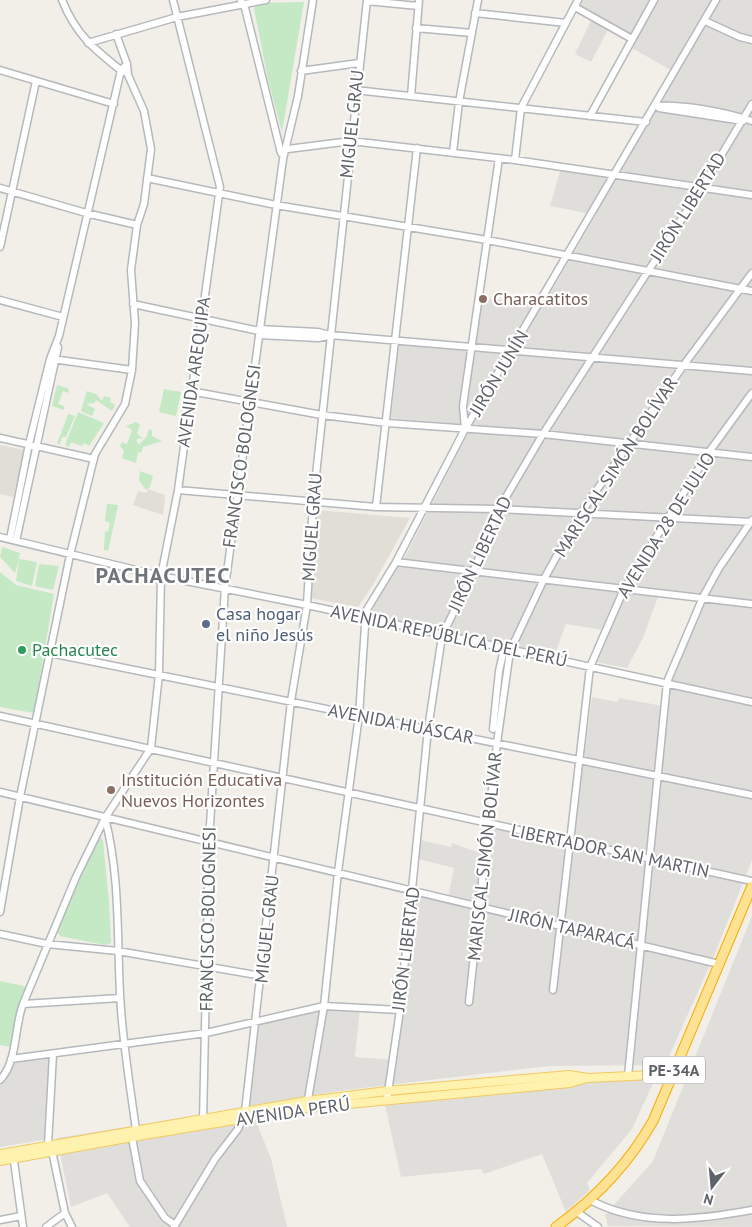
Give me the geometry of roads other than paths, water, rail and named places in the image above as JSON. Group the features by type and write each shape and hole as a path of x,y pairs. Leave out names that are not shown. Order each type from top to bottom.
{"highway":[{"name":"PE-34A","path":"556,1227 577,1212 610,1182 641,1142 653,1121 752,886"}],"main road":[{"name":"AVENIDA PERÚ","path":"0,1161 13,1155 50,1148 307,1105 387,1095 570,1083 588,1078 672,1074"},
{"name":"AVENIDA PERÚ","path":"0,1154 13,1155"}],"street":[{"path":"62,0 70,22 88,43 128,75"},
{"name":"AVENIDA AREQUIPA","path":"151,748 159,674 161,576 178,490 190,391 219,192 173,0"},
{"path":"88,43 177,17 266,0"},
{"name":"FRANCISCO BOLOGNESI","path":"203,1122 212,762 225,587 284,150 301,71 313,0"},
{"path":"367,0 419,3 410,96"},
{"name":"MIGUEL GRAU","path":"245,1115 284,778 291,701 307,604 313,503 355,90 367,0"},
{"path":"453,152 459,102 478,0"},
{"path":"515,160 521,108 578,0"},
{"path":"590,116 654,0"},
{"name":"JIRÓN JUNÍN","path":"307,1105 324,1006 338,872 359,715 366,611 396,562 465,429 569,255 716,0"},
{"path":"244,3 284,150 351,141 515,160 616,174 701,189 752,195"},
{"path":"575,7 632,39"},
{"path":"476,13 566,23"},
{"path":"705,21 740,37 752,40"},
{"path":"416,28 472,33"},
{"path":"0,912 3,868 36,725 70,555 94,459 125,404 132,370 132,270 137,225 144,204 152,149 144,110 128,75 127,64 116,34"},
{"path":"301,71 359,63"},
{"path":"13,540 37,447 53,359 86,213 121,70 127,64"},
{"path":"0,70 114,104"},
{"path":"0,247 36,81"},
{"path":"355,90 646,122"},
{"name":"JIRÓN LIBERTAD","path":"387,1095 400,1010 428,729 442,636 474,570 498,509 543,434 701,189 752,104"},
{"path":"656,106 752,121"},
{"path":"376,508 417,148"},
{"path":"465,429 463,410 499,158"},
{"path":"148,178 276,205 487,240 752,291"},
{"path":"0,188 86,213 137,225"},
{"name":"MARISCAL SIMÓN BOLÍVAR","path":"469,1002 507,650 580,514 683,366 752,273"},
{"path":"0,300 63,317"},
{"path":"133,304 259,332 318,338 330,335 472,346 752,371"},
{"path":"53,359 132,370"},
{"path":"13,540 29,444 53,359"},
{"path":"190,391 322,415 387,423 543,434 752,457"},
{"name":"AVENIDA 28 DE JULIO","path":"553,990 590,667 624,589 666,518 752,393"},
{"path":"0,438 94,459"},
{"path":"178,490 376,508 498,509 751,522"},
{"path":"628,1076 667,682 702,597 718,568 751,522"},
{"name":"AVENIDA REPÚBLICA DEL PERÚ","path":"0,537 161,576 307,604 442,636 667,682 752,702"},
{"path":"396,562 752,604"},
{"path":"493,729 499,671 507,650"},
{"name":"AVENIDA HUÁSCAR","path":"50,653 752,795"},
{"name":"LIBERTADOR SAN MARTIN","path":"0,716 752,881"},
{"path":"0,1080 11,1059 18,1019 47,944 105,818 151,748"},
{"name":"JIRÓN TAPARACÁ","path":"0,792 719,964"},
{"path":"105,818 109,833 117,909 120,998 133,1133 140,1181 165,1218 174,1226 215,1159 245,1115"},
{"path":"0,934 47,944 118,952 262,976"},
{"path":"23,1004 120,998"},
{"path":"11,1059 206,1033 324,1006 400,1010"},
{"path":"53,1054 50,1148 65,1213 72,1227"},
{"path":"13,1155 23,1227"},
{"path":"590,1200 615,1212 662,1221 752,1210"},
{"path":"577,1212 598,1227"},
{"path":"46,1227 65,1213"},
{"path":"0,1220 21,1216"}],"place":[{"name":"Characatitos","path":"483,299"},
{"name":"Casa hogar el niño Jesús","path":"206,624"},
{"name":"Pachacutec","path":"22,650"},
{"name":"Institución Educativa Nuevos Horizontes","path":"111,790"}],"district":[{"name":"PACHACUTEC","path":"163,575"}]}
